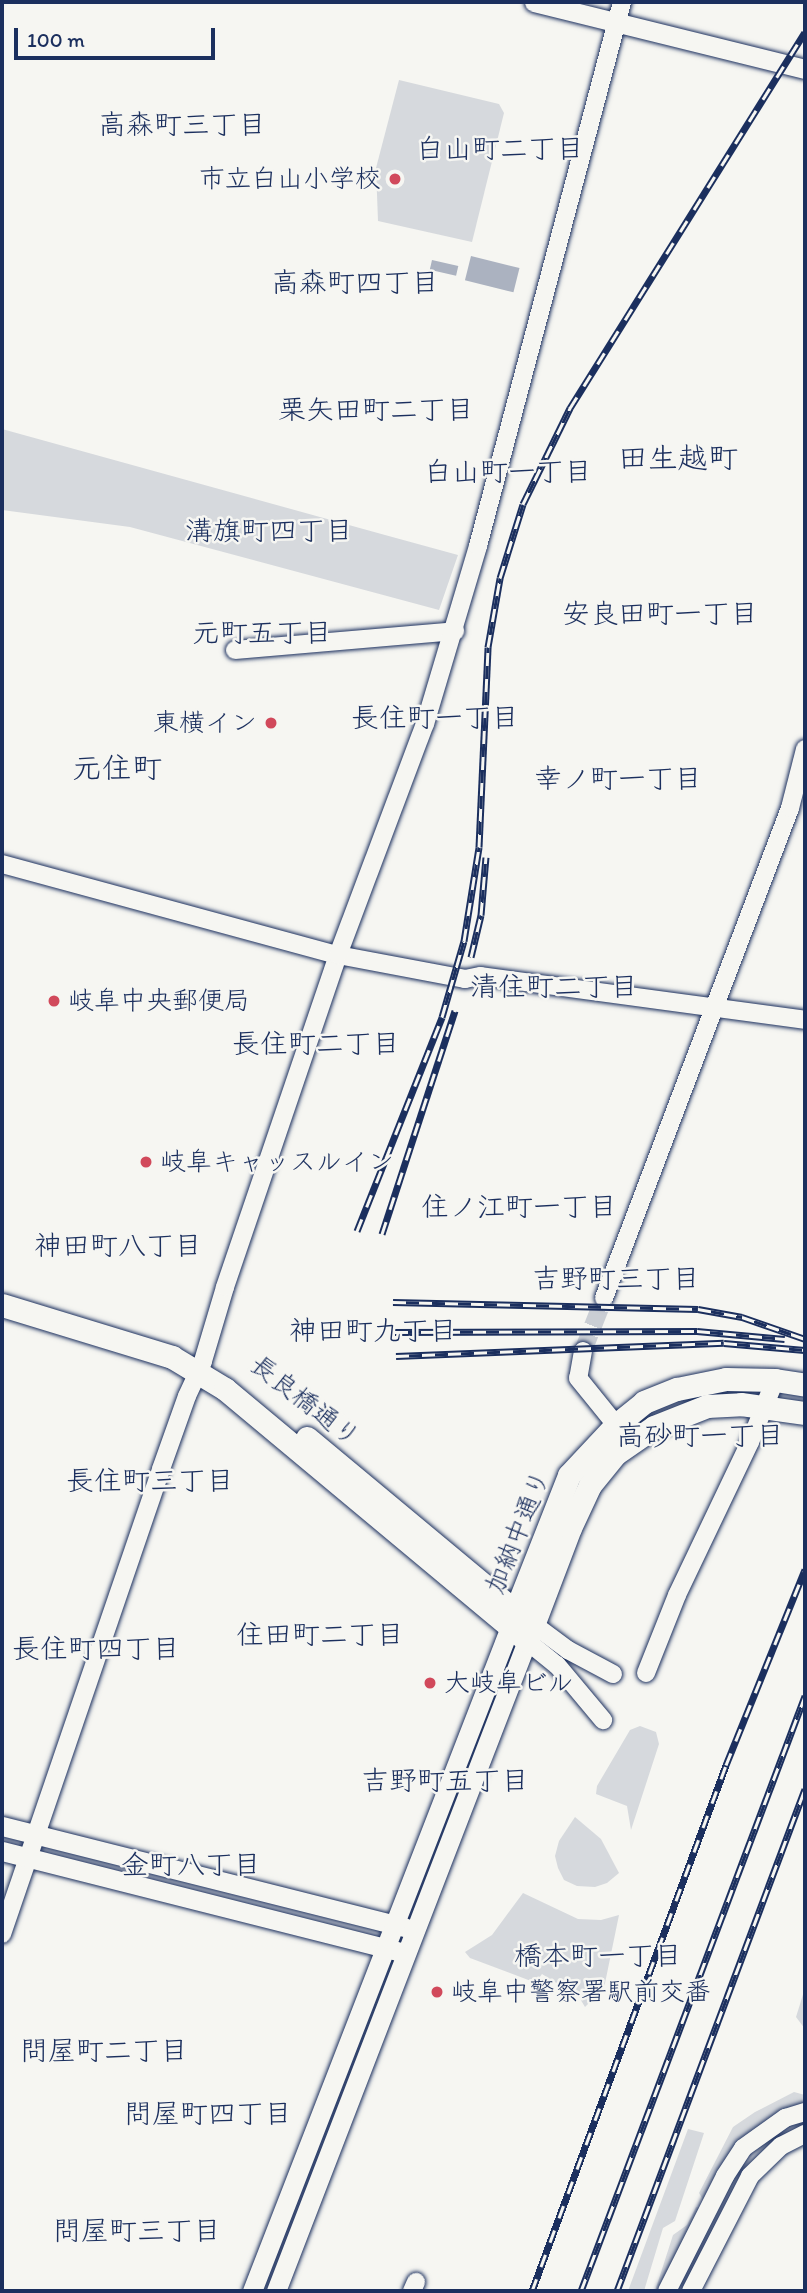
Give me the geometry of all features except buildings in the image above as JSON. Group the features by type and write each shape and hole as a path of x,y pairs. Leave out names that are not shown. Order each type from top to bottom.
{"highway":[{"name":"長良橋通り","path":"2,1293 176,1348 521,1626"},
{"name":"長良橋通り","path":"2,1305 200,1366"},
{"name":"加納中通り","path":"521,1626 569,1475 616,1425 644,1402 677,1389 726,1379 775,1380 805,1385"},
{"name":"加納中通り","path":"521,1626 590,1485 615,1454 654,1427 707,1406 765,1406 805,1413"}],"main road":[{"path":"534,2 620,12 805,69"},
{"path":"576,2 805,57"},
{"path":"253,2291 395,1924 521,1626"},
{"path":"276,2291 415,1930 521,1626"},
{"path":"2,1826 415,1930"},
{"path":"2,1851 406,1953"}],"street":[{"path":"2,1934 200,1366 338,955 425,724 455,631 620,12"},
{"path":"235,650 455,631"},
{"path":"604,1298 790,808 805,749"},
{"path":"2,864 338,955 465,979 481,976 805,1020"},
{"path":"583,1351 578,1378 616,1425"},
{"path":"646,1673 677,1595 775,1380"},
{"path":"521,1626 612,1674"},
{"path":"521,1626 603,1720"},
{"path":"667,2291 724,2176 743,2148 785,2118 805,2112"},
{"path":"691,2291 750,2176 781,2146 805,2134"}],"shaded area":[{"path":"399,80 499,104 504,113 472,242 378,221 376,168"},
{"path":"471,256 520,268 513,292 465,280"},
{"path":"432,260 458,266 456,276 430,270"},
{"path":"2,429 458,555 439,610 130,527 2,510"},
{"path":"640,1726 656,1732 659,1744 631,1830 627,1806 596,1794 597,1786 630,1730"},
{"path":"575,1817 601,1839 619,1873 607,1883 595,1887 577,1886 564,1880 558,1868 555,1856 559,1841"},
{"path":"523,1893 578,1919 601,1920 619,1915 604,1988 585,2007 579,1997 542,1974 537,1981 531,1981 470,1958 465,1952 492,1935"},
{"path":"805,1988 805,2029 796,2017"},
{"path":"794,2092 805,2095 805,2103 778,2112 738,2141 703,2200 699,2193 733,2127"},
{"path":"688,2129 704,2133 675,2221 663,2228 644,2291 628,2291"},
{"path":"696,2207 699,2208 659,2291 655,2291 673,2235 687,2225"}],"tunnel":[{"path":"583,1351 604,1298"}],"railway":[{"path":"357,1231 442,1017 464,941 479,847 488,647 500,578 523,504 570,408 805,32"},
{"path":"471,957 481,915 486,857"},
{"path":"382,1234 455,1011"},
{"path":"393,1302 698,1309 742,1317 805,1339"},
{"path":"395,1332 697,1331 785,1339"},
{"path":"396,1356 724,1343 805,1350"},
{"path":"532,2291 726,1765 805,1569"},
{"path":"581,2291 805,1696"},
{"path":"617,2291 805,1789"}],"place":[{"name":"市立白山小学校","path":"395,179"},
{"name":"東横イン","path":"271,723"},
{"name":"岐阜中央郵便局","path":"54,1001"},
{"name":"岐阜キャッスルイン","path":"146,1162"},
{"name":"大岐阜ビル","path":"430,1683"},
{"name":"岐阜中警察署駅前交番","path":"437,1992"}],"district":[{"name":"高森町三丁目","path":"182,124"},
{"name":"白山町二丁目","path":"500,148"},
{"name":"高森町四丁目","path":"355,282"},
{"name":"栗矢田町二丁目","path":"376,409"},
{"name":"田生越町","path":"678,458"},
{"name":"白山町一丁目","path":"508,471"},
{"name":"溝旗町四丁目","path":"269,530"},
{"name":"安良田町一丁目","path":"660,613"},
{"name":"元町五丁目","path":"262,632"},
{"name":"長住町一丁目","path":"435,717"},
{"name":"元住町","path":"117,768"},
{"name":"幸ノ町一丁目","path":"618,778"},
{"name":"清住町二丁目","path":"554,986"},
{"name":"長住町二丁目","path":"316,1043"},
{"name":"住ノ江町一丁目","path":"519,1206"},
{"name":"神田町八丁目","path":"118,1245"},
{"name":"吉野町三丁目","path":"616,1278"},
{"name":"神田町九丁目","path":"373,1330"},
{"name":"高砂町一丁目","path":"700,1435"},
{"name":"長住町三丁目","path":"150,1480"},
{"name":"住田町二丁目","path":"320,1634"},
{"name":"長住町四丁目","path":"96,1648"},
{"name":"吉野町五丁目","path":"445,1780"},
{"name":"金町八丁目","path":"191,1864"},
{"name":"橋本町一丁目","path":"598,1955"},
{"name":"問屋町二丁目","path":"104,2050"},
{"name":"問屋町四丁目","path":"208,2113"},
{"name":"問屋町三丁目","path":"137,2230"}]}
